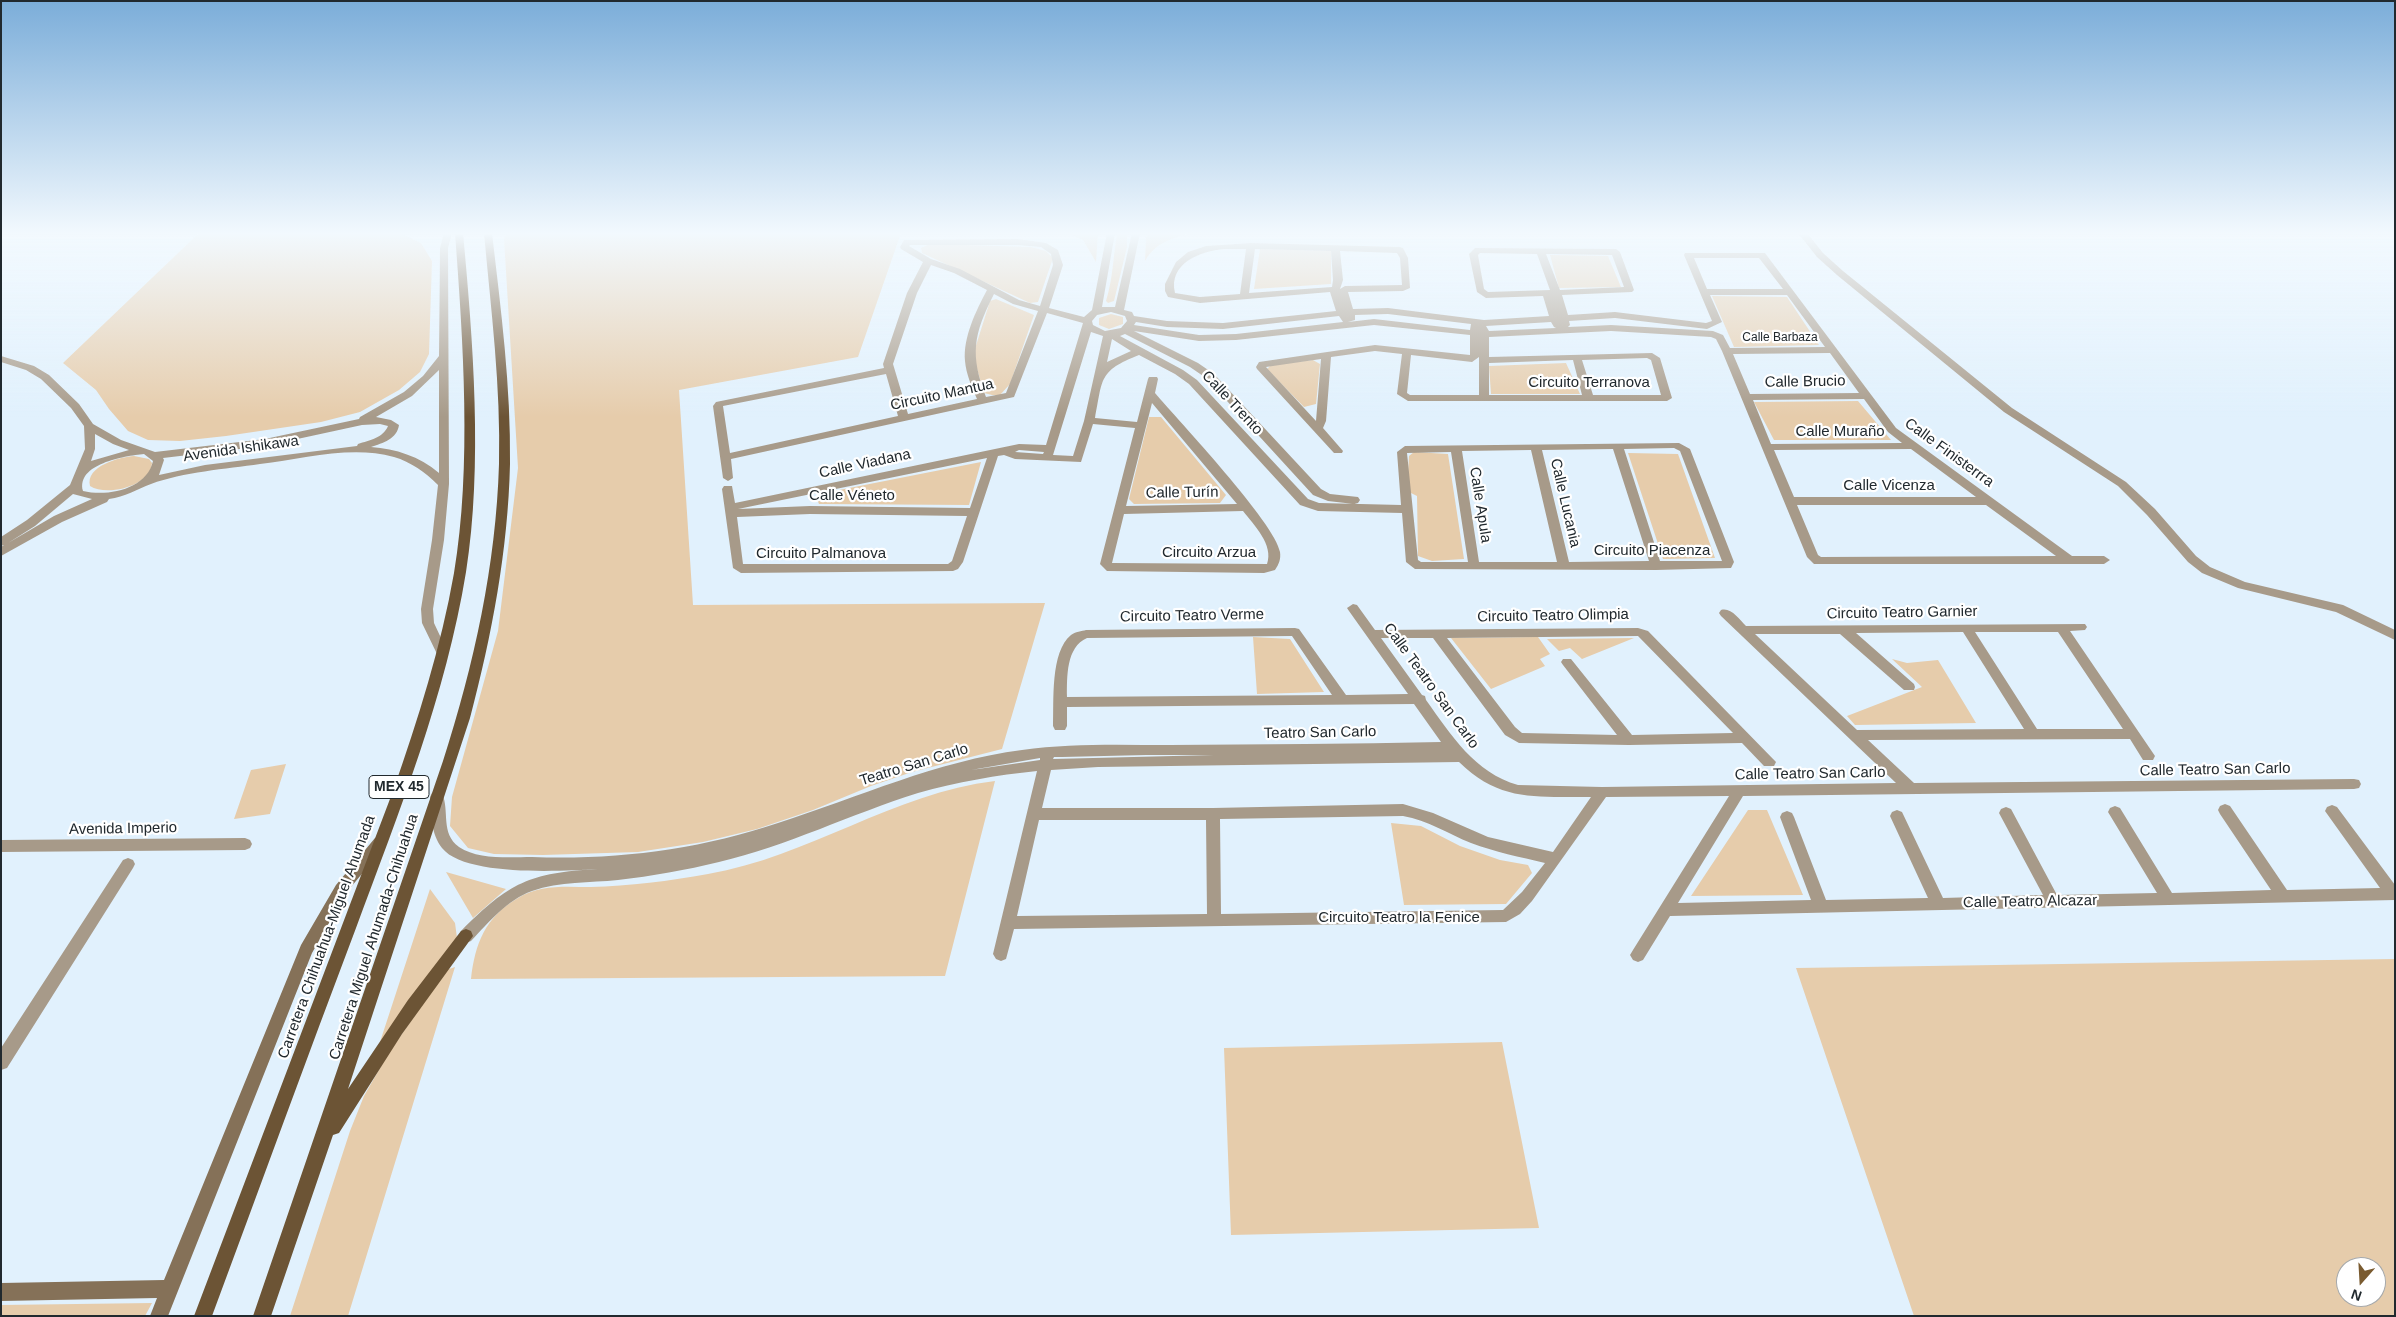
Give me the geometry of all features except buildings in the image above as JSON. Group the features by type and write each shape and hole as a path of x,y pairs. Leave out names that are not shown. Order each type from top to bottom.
{"main road":[{"name":"Carretera Chihuahua-Miguel Ahumada","path":"203,1316 381,840 416,740 442,652 460,571 466,517 469,462 464,294"},
{"name":"Carretera Miguel Ahumada-Chihuahua","path":"262,1316 324,1142 463,718 482,643 495,570 503,496 504,432 500,349 494,294"},
{"path":"324,1142 401,1021 434,975 466,936"}],"street":[{"path":"442,652 428,623 427,609 438,540 444,484 444,294"},
{"path":"904,419 889,370 890,359 912,294"},
{"path":"983,402 974,376 970,355 978,318 990,294"},
{"path":"1001,294 1016,302 1032,306 1095,313 1119,310 1122,294"},
{"name":"Circuito Mantua","path":"726,457 1008,396 1011,393 1048,294"},
{"path":"1048,454 1088,324 1095,313 1099,294"},
{"path":"1171,294 1188,299 1262,294"},
{"path":"1334,294 1350,323"},
{"path":"1342,294 1346,313"},
{"path":"1485,294 1521,294"},
{"path":"1551,294 1560,318 1562,331"},
{"name":"Calle Finisterrra","path":"1688,331 1715,322 1704,294"},
{"name":"Calle Finisterrra","path":"1793,294 1865,396 1892,430 2069,560"},
{"path":"1866,294 2008,410 2122,484 2151,512 2192,559 2206,570 2242,585 2340,608 2395,636"},
{"name":"Calle Trento","path":"1044,308 1088,324 1096,332 1110,334 1179,372 1193,382 1298,498 1318,507 1406,505"},
{"name":"Calle Trento","path":"1119,310 1128,325 1185,351 1217,382 1317,492 1328,497 1406,505"},
{"path":"1139,428 1088,425 1098,376 1110,334 1128,325 1214,326 1346,313 1388,311 1479,322 1615,315 1721,338 1813,557 1821,562 2104,560"},
{"path":"1479,322 1484,360 1484,397"},
{"path":"1128,325 1200,338 1236,337 1350,323 1393,323 1480,334 1625,328 1675,333 1688,331"},
{"path":"1338,451 1260,365 1264,362 1375,348 1472,359 1475,356 1480,334"},
{"path":"1185,351 1200,338"},
{"name":"Calle Barbaza","path":"1727,351 1833,350"},
{"path":"1098,376 1114,361 1139,351"},
{"name":"Circuito Terranova","path":"1407,351 1402,394 1404,397 1667,398 1653,356 1484,360"},
{"path":"1318,428 1321,421 1326,354"},
{"path":"350,425 403,398 433,373 443,358"},
{"path":"1577,358 1588,397"},
{"name":"Avenida Ishikawa","path":"1,359 30,368 45,377 75,406 89,426 117,442 150,453"},
{"name":"Circuito Palmanova","path":"889,370 720,404 718,406 726,457 737,565 741,569 954,566 974,512"},
{"name":"Circuito Arzua","path":"1150,394 1246,507 1273,544 1274,562 1268,568 1108,566 1105,561 1153,379"},
{"name":"Calle Brucio","path":"1746,397 1865,396"},
{"path":"342,450 382,439 393,430 394,425 382,421 350,425"},
{"name":"Avenida Ishikawa","path":"80,474 103,458 133,451 150,453 290,438 350,425"},
{"name":"Calle Viadana","path":"731,510 999,452 1015,456 1048,454 1077,461 1088,425"},
{"path":"1,542 31,523 75,487 90,449 89,426"},
{"name":"Circuito Piacenza","path":"1675,445 1686,450 1728,564 1724,566 1418,566 1413,563 1406,505 1404,450 1412,448 1618,447 1675,445"},
{"name":"Calle Muraño","path":"1768,447 1912,446"},
{"path":"1618,447 1656,566"},
{"name":"Calle Apula","path":"1456,448 1474,566"},
{"name":"Calle Lucania","path":"1536,448 1564,566"},
{"path":"342,450 365,449 405,456 422,464 444,484"},
{"name":"Avenida Ishikawa","path":"75,487 78,493 86,496 110,496 145,482 205,468 342,450"},
{"path":"974,512 999,452"},
{"path":"145,482 159,466 159,460 150,453"},
{"path":"1,552 58,519 110,496"},
{"name":"Calle Vicenza","path":"1790,501 1989,501"},
{"name":"Calle Turín","path":"1119,510 1246,507"},
{"name":"Calle Véneto","path":"731,510 974,512"},
{"name":"Calle Teatro San Carlo","path":"1354,608 1456,752 1479,773 1503,786 1530,791 1739,791 2354,784"},
{"path":"1725,613 1911,789"},
{"name":"Circuito Teatro Garnier","path":"1744,630 2081,627"},
{"path":"2061,628 2148,756"},
{"path":"1967,629 2034,735"},
{"path":"1844,630 1909,687"},
{"name":"Circuito Teatro Verme","path":"1060,726 1062,666 1071,642 1080,634 1292,631 1299,634 1342,700"},
{"name":"Circuito Teatro Olimpia","path":"1373,634 1638,632 1644,634 1769,762"},
{"path":"1437,634 1510,731 1519,738 1629,740 1746,738"},
{"path":"1567,662 1629,740"},
{"path":"1061,702 1420,699"},
{"path":"1854,735 2132,734"},
{"name":"Teatro San Carlo","path":"437,796 440,829 445,842 453,850 467,857 500,862 553,865 610,863 700,850 741,841 932,774 981,762 1047,758 1456,752"},
{"path":"1001,954 1047,758"},
{"name":"Teatro San Carlo","path":"466,936 499,902 532,885 549,880 646,871 736,852 797,833 918,788 1047,758"},
{"path":"1638,955 1739,791"},
{"name":"Circuito Teatro la Fenice","path":"1007,923 1506,916 1516,910 1556,859 1602,792"},
{"path":"1033,814 1213,814 1403,810 1432,817 1467,835 1491,844 1556,859"},
{"path":"2225,810 2284,897"},
{"path":"2332,811 2394,894"},
{"path":"2115,812 2168,899"},
{"path":"2006,813 2053,901"},
{"path":"1213,814 1214,919"},
{"path":"1897,816 1940,905"},
{"path":"1787,817 1821,907"},
{"path":"159,1316 306,950 341,889 381,840"},
{"name":"Avenida Imperio","path":"1,846 245,844"},
{"path":"1,1063 128,864"},
{"name":"Calle Teatro Alcazar","path":"1665,910 2394,894"},
{"path":"1,1292 170,1289"}],"shaded area":[{"path":"135,294 431,294 429,354 420,372 399,390 360,412 321,422 180,441 148,440 128,431 96,390 63,363"},
{"path":"507,294 880,294 858,357 679,390 693,605 1045,603 1002,749 912,772 757,829 703,842 638,852 543,855 494,854 468,848 450,826 452,797 498,631 518,468"},
{"path":"1012,294 1041,294 1038,302 1030,303"},
{"path":"1108,294 1116,294 1114,301 1108,303 1106,301"},
{"path":"1712,296 1787,297 1819,345 1734,347"},
{"path":"996,299 1034,315 1010,384 1000,395 992,395 984,393 973,355 990,301"},
{"path":"1111,314 1123,317 1123,324 1109,329 1099,325 1099,318"},
{"path":"1313,360 1320,364 1316,404 1304,407 1267,369 1271,365"},
{"path":"1566,363 1580,394 1491,394 1489,366"},
{"path":"1858,401 1891,440 1774,440 1754,402"},
{"path":"1149,417 1161,417 1226,495 1220,503 1134,504 1129,499"},
{"path":"1414,452 1448,454 1464,559 1432,561 1418,556 1417,496 1407,491 1409,456"},
{"path":"1628,453 1678,454 1715,558 1663,559"},
{"path":"134,456 149,459 152,463 150,471 144,478 117,490 98,489 90,486 90,479 98,468 121,458"},
{"path":"981,462 969,505 819,504 817,499 824,493"},
{"path":"1253,637 1290,639 1324,692 1257,694"},
{"path":"1538,637 1550,654 1540,659 1545,666 1491,689 1451,638"},
{"path":"1634,638 1582,659 1570,648 1559,651 1547,639"},
{"path":"1892,659 1907,663 1938,660 1976,723 1855,725 1847,716 1922,687"},
{"path":"286,764 270,814 234,819 251,770"},
{"path":"995,781 945,976 471,979 475,954 490,923 507,906 535,890 553,887 605,886 664,881 745,866 781,854 922,798 958,788"},
{"path":"1748,810 1767,810 1803,895 1691,896"},
{"path":"1391,823 1421,826 1460,846 1500,860 1528,865 1532,873 1506,904 1404,905"},
{"path":"446,872 506,889 473,918"},
{"path":"430,889 455,923 457,938 380,1042"},
{"path":"2395,959 2395,1316 1914,1316 1796,968"},
{"path":"455,967 348,1316 290,1316 350,1131 364,1096 388,1054 446,970"},
{"path":"1502,1042 1539,1228 1231,1235 1224,1048"},
{"path":"152,1303 145,1316 1,1316 1,1305"}]}
